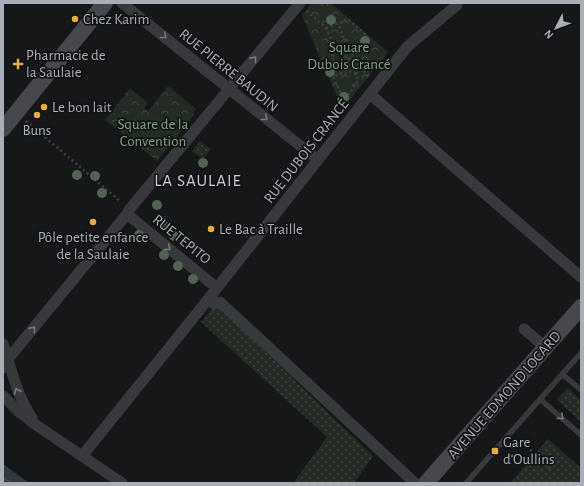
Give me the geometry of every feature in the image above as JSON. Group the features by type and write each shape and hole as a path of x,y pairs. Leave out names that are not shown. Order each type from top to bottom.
{"main road":[{"path":"3,129 106,3"},
{"name":"AVENUE EDMOND LOCARD","path":"426,483 581,307"}],"street":[{"name":"RUE PIERRE BAUDIN","path":"122,3 318,160"},
{"name":"RUE DUBOIS CRANCÉ","path":"82,456 407,47 456,4"},
{"path":"6,364 229,88 302,6"},
{"path":"370,94 581,277"},
{"name":"RUE TEPITO","path":"127,214 217,288"},
{"path":"214,304 220,302 415,483"},
{"path":"524,329 545,347"},
{"path":"3,344 6,364 18,393 36,425"},
{"path":"3,396 19,412 36,425 122,483"}],"lane":[{"name":"AVENUE EDMOND LOCARD","path":"466,483 581,353"},
{"path":"562,374 581,390"},
{"path":"540,399 581,435"}],"path":[{"path":"302,6 326,28 336,50 357,64 369,76 366,82"},
{"path":"326,28 348,19 367,36 349,59"},
{"path":"338,23 344,40 356,50"},
{"path":"336,50 332,58 342,74"},
{"path":"356,74 361,69"},
{"path":"349,71 356,74 358,81 349,94 341,94 333,77 349,71"},
{"path":"16,113 121,202 117,207 127,214"},
{"path":"524,443 552,470"}],"green space":[{"name":"Square Dubois Crancé","path":"312,3 331,3 388,52 345,106 340,102 302,15"},
{"name":"Square de la Convention","path":"168,86 196,109 193,113 195,114 157,161 105,120 130,88 148,103 144,108 148,111"},
{"path":"200,141 211,149 203,159 192,151"},
{"path":"218,306 373,456 354,483 293,483 327,437 201,322 212,309"},
{"path":"568,388 581,400 581,422 557,400"},
{"path":"548,439 581,468 581,483 512,483 511,482"}],"water":[{"path":"3,464 29,483 3,483"}],"place":[{"name":"Chez Karim","path":"75,19"},
{"name":"Pharmacie de la Saulaie","path":"18,64"},
{"name":"Le bon lait","path":"44,107"},
{"name":"Buns","path":"37,115"},
{"name":"Pôle petite enfance de la Saulaie","path":"93,222"},
{"name":"Le Bac à Traille","path":"211,229"},
{"name":"Gare d'Oullins","path":"495,451"}],"district":[{"name":"LA SAULAIE","path":"198,180"}]}
